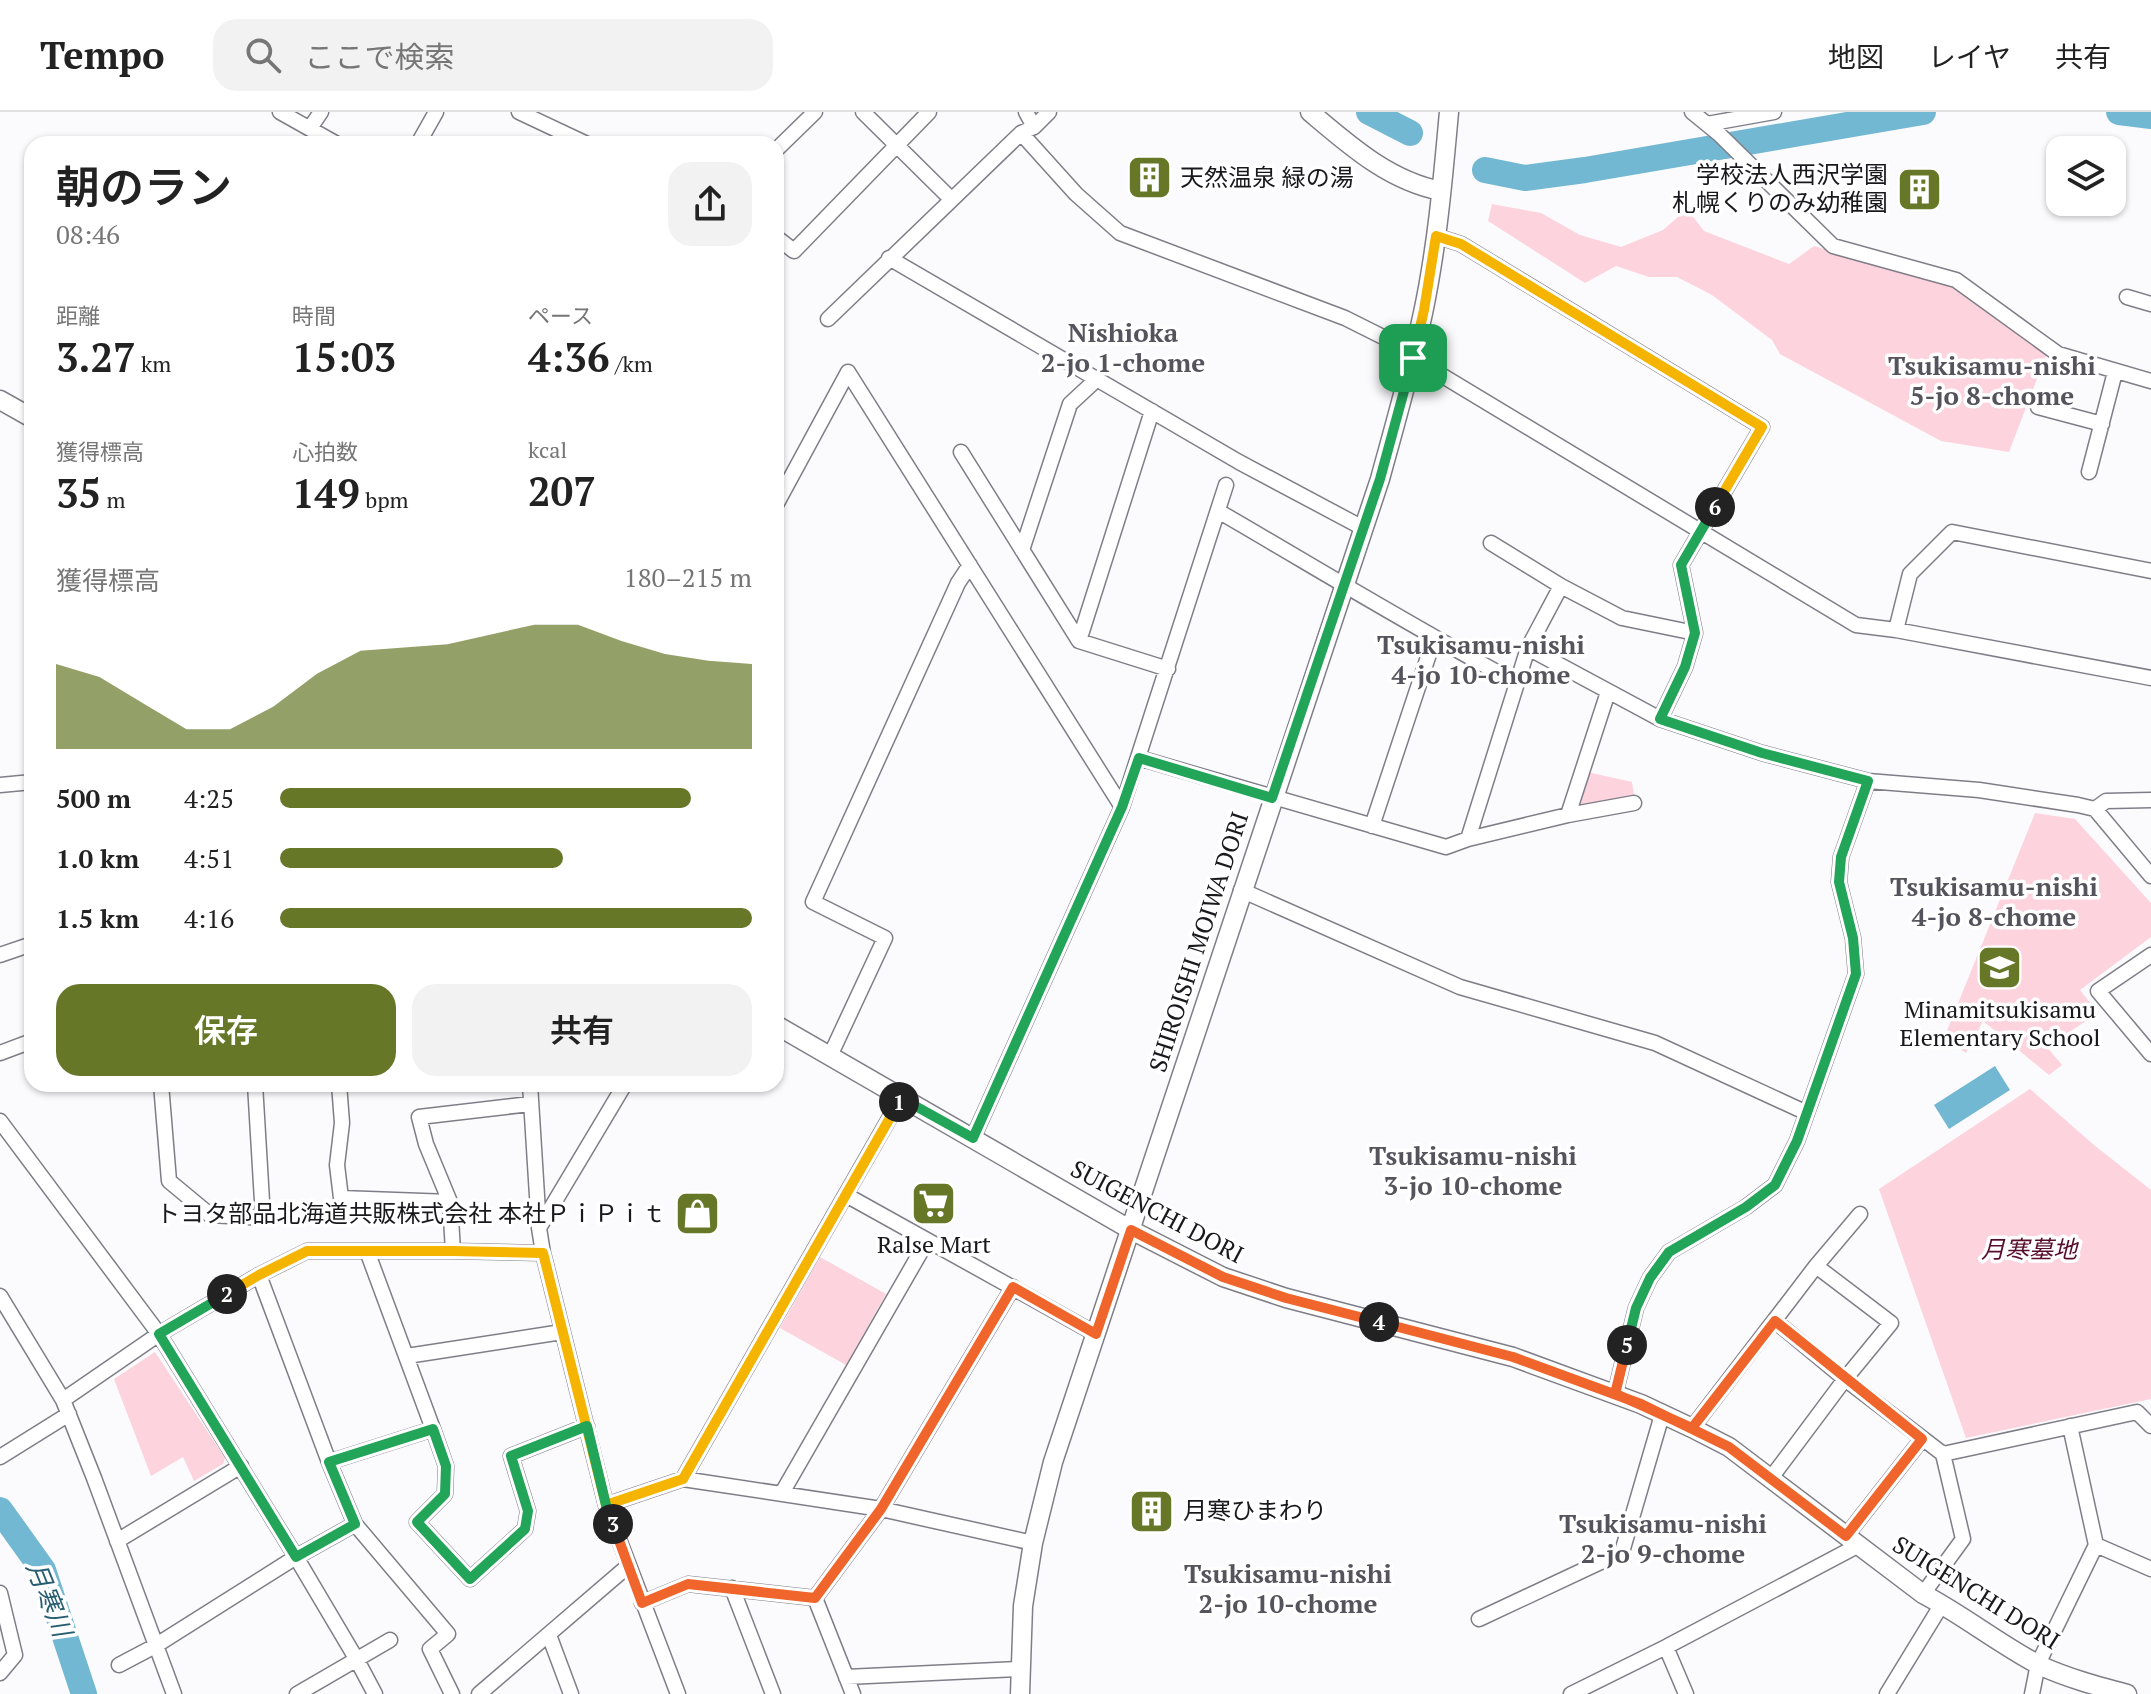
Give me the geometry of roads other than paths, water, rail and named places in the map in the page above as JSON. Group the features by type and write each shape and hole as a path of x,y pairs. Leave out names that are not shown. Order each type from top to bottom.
{"street":[{"path":"280,112 324,136"},
{"path":"310,128 321,112"},
{"path":"422,136 436,112"},
{"path":"519,112 570,136"},
{"path":"784,142 815,112"},
{"path":"863,112 951,199"},
{"path":"784,243 794,251 929,112"},
{"path":"1026,112 1028,130 1076,194 1120,233 1345,318 1387,339 1413,358 1856,625 2151,678"},
{"path":"828,319 951,199 1049,112"},
{"path":"1310,112 1363,156 1418,187 1441,191"},
{"name":"SHIROISHI MOIWA DORI","path":"1020,1694 1023,1606 1033,1543 1053,1462 1380,479 1413,358 1436,236 1449,112"},
{"path":"1692,112 1745,159 1833,246 1956,280 2058,354 2151,381"},
{"path":"1713,129 1774,112"},
{"path":"1436,236 1461,244 1762,427 1681,565 1695,633 1685,667 1660,719"},
{"path":"889,258 1239,462 1363,528"},
{"path":"2127,297 2151,304"},
{"path":"784,486 848,372 1122,807"},
{"path":"2089,472 2115,372"},
{"path":"1022,550 1070,404 1097,379"},
{"path":"0,400 24,414"},
{"path":"2038,407 2102,424"},
{"path":"1079,641 1152,411"},
{"path":"961,452 1079,641 1168,669"},
{"path":"973,1138 1122,807 1226,485"},
{"path":"1218,511 1434,639 1517,683"},
{"path":"1896,630 1910,574 1952,532 2151,571"},
{"path":"1491,543 1561,586 1622,618 1695,633"},
{"path":"830,1056 885,938 813,902 958,583 970,565"},
{"path":"1468,839 1528,648 1561,586"},
{"path":"1372,826 1434,639"},
{"path":"1528,648 1660,719 1762,753 1868,781 1979,790 2095,809 2151,876"},
{"path":"1568,815 1608,692"},
{"path":"1139,758 1446,847 1568,815 1634,803"},
{"path":"1615,1394 1636,1308 1650,1278 1669,1252 1746,1207 1775,1185 1797,1141 1856,974 1853,938 1839,882 1841,857 1868,781"},
{"path":"0,785 24,783"},
{"path":"2095,809 2106,801 2151,800"},
{"path":"1241,890 1460,987 1655,1043 1807,1113"},
{"path":"0,955 24,947"},
{"path":"2151,955 2098,991 2151,1054"},
{"name":"SUIGENCHI DORI","path":"784,1030 1131,1230 1223,1277 1286,1298 1513,1357 1615,1394 1692,1428 1729,1447 1923,1594 1978,1629 2038,1664 2070,1678 2127,1694"},
{"path":"0,1053 24,1044"},
{"path":"162,1092 169,1181 210,1215 263,1218 255,1092"},
{"path":"340,1092 342,1123 337,1165 341,1198 450,1202"},
{"path":"530,1092 539,1228 562,1332 606,1505 678,1694"},
{"path":"539,1228 620,1092"},
{"path":"683,1479 901,1098"},
{"path":"453,1251 450,1202 426,1144 419,1117 530,1104"},
{"path":"0,1121 159,1334 296,1557 375,1694"},
{"path":"846,1195 1096,1334"},
{"path":"1692,1428 1816,1266 1860,1214"},
{"path":"782,1493 927,1241"},
{"path":"0,1457 159,1334 259,1275 307,1251 543,1253"},
{"path":"367,1251 446,1466 445,1494 417,1522 470,1579 525,1529 528,1511 511,1456 587,1426"},
{"path":"1771,1478 1891,1323 1816,1266"},
{"path":"259,1275 355,1524 448,1634 430,1649 452,1694"},
{"path":"815,1598 881,1509 1013,1287"},
{"path":"0,1296 66,1407 174,1694"},
{"path":"1775,1321 1943,1454 1963,1539 1923,1594"},
{"path":"407,1356 562,1332"},
{"path":"1943,1454 2137,1412 2151,1426"},
{"path":"1479,1619 1622,1552 1662,1415"},
{"path":"2032,1694 2038,1664 2096,1545 2070,1426"},
{"path":"329,1462 433,1429"},
{"path":"1571,1694 1666,1647 1852,1541 1922,1439"},
{"path":"117,1541 241,1466"},
{"path":"606,1505 683,1479 881,1509 1033,1543"},
{"path":"119,1665 355,1524"},
{"path":"2096,1545 2151,1569"},
{"path":"479,1694 628,1566"},
{"path":"642,1603 688,1584 815,1598"},
{"path":"732,1588 773,1694"},
{"path":"0,1593 15,1655 0,1673"},
{"path":"815,1598 853,1694"},
{"path":"1887,1694 1942,1604"},
{"path":"549,1635 571,1694"},
{"path":"297,1694 390,1640"},
{"path":"1666,1647 1686,1694"},
{"path":"846,1677 1020,1669"}],"water":[{"path":"1995,1066 2010,1090 1949,1129 1934,1105"}],"waterway":[{"path":"1369,112 1410,133"},
{"path":"1485,170 1525,178 1923,112"},
{"path":"2119,112 2151,116"},
{"name":"月寒川","path":"0,1510 43,1570 84,1694"}],"place":[{"name":"天然温泉 緑の湯","path":"1149,178"},
{"name":"学校法人西沢学園 札幌くりのみ幼稚園","path":"1919,189"},
{"name":"Minamitsukisamu Elementary School","path":"2000,968"},
{"name":"Ralse Mart","path":"934,1203"},
{"name":"トヨタ部品北海道共販株式会社 本社ＰｉＰｉｔ","path":"697,1214"},
{"name":"月寒ひまわり","path":"1152,1511"}],"district":[{"name":"Nishioka 2-jo 1-chome","path":"1123,348"},
{"name":"Tsukisamu-nishi 5-jo 8-chome","path":"1992,381"},
{"name":"Tsukisamu-nishi 4-jo 10-chome","path":"1481,660"},
{"name":"Tsukisamu-nishi 4-jo 8-chome","path":"1994,902"},
{"name":"Tsukisamu-nishi 3-jo 10-chome","path":"1473,1171"},
{"name":"Tsukisamu-nishi 2-jo 9-chome","path":"1663,1539"},
{"name":"Tsukisamu-nishi 2-jo 10-chome","path":"1288,1589"}],"park label":[{"name":"月寒墓地","path":"2029,1250"}]}
